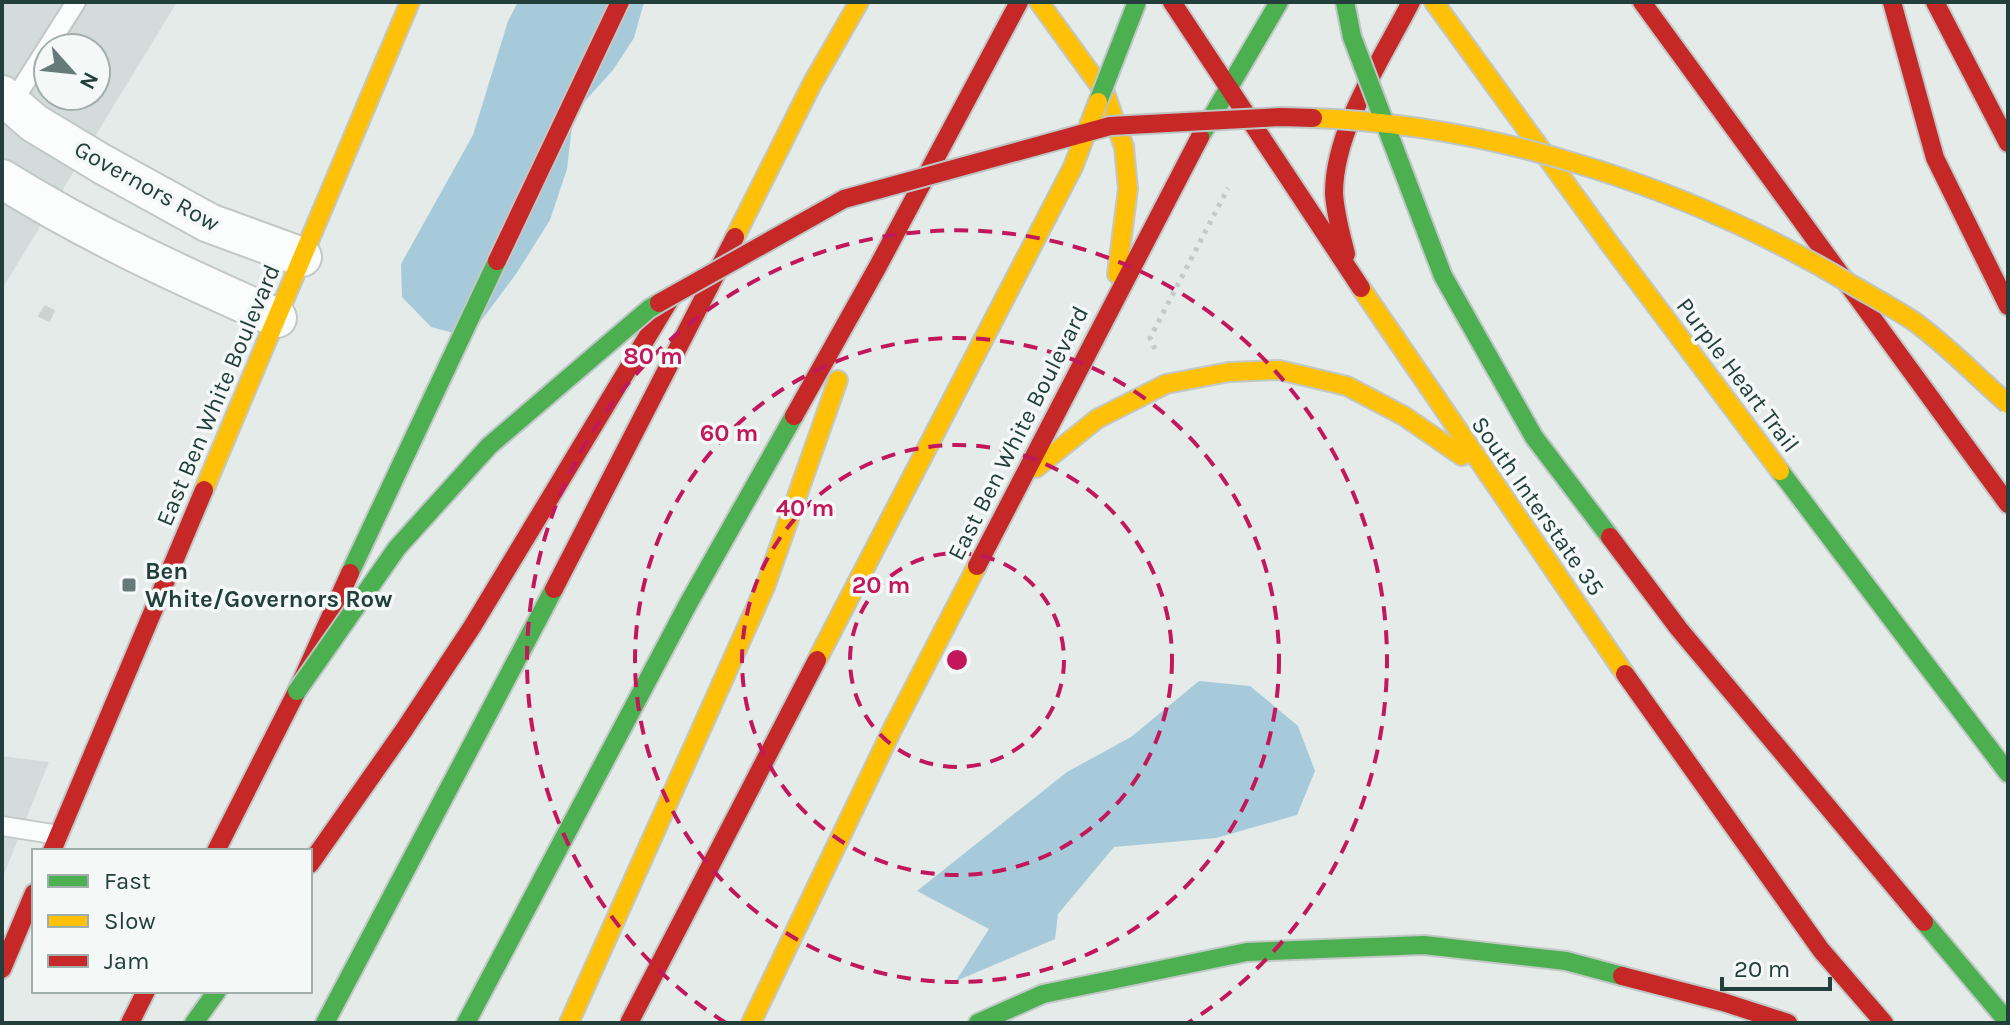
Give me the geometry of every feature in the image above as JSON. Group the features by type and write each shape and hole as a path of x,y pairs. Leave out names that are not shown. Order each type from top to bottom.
{"main road":[{"name":"East Ben White Boulevard","path":"55,843 410,2"},
{"path":"217,849 297,691 362,546 620,2"},
{"path":"325,1023 617,470 812,84 859,2"},
{"path":"466,1023 688,604 877,268 1019,2"},
{"path":"1039,2 1105,93 1124,147 1128,189 1114,300"},
{"path":"629,1023 1073,167 1137,2"},
{"name":"South Interstate 35","path":"1172,2 1354,281 1484,470 1821,950 1884,1023"},
{"name":"East Ben White Boulevard","path":"751,1023 893,728 1114,300 1195,146 1279,2"},
{"path":"1345,2 1352,37 1443,276 1534,437 1679,629 2008,1022"},
{"path":"1354,281 1337,220 1335,181 1346,135 1411,2"},
{"name":"Purple Heart Trail","path":"1434,2 1725,398 2008,773"},
{"path":"1642,2 2008,504"},
{"path":"1892,2 1935,158 2008,306"},
{"path":"1935,2 2008,143"},
{"path":"725,216 812,84"},
{"path":"297,691 397,548 489,446 649,309 844,199 1110,126 1281,117 1364,120 1436,129 1577,164 1705,209 1814,262 1913,321 2008,404"},
{"path":"312,861 494,592 622,374 700,255"},
{"path":"569,1023 765,587 877,268"},
{"path":"1021,480 1097,419 1166,384 1229,372 1279,370 1347,386 1404,416 1484,470"},
{"path":"2,969 32,898"},
{"path":"978,1023 1043,994 1247,952 1424,945 1566,961 1723,1002 1788,1023"},
{"path":"130,1023 145,993"},
{"path":"194,1023 216,993"}],"street":[{"name":"Governors Row","path":"7,99 34,123 209,223 302,257"},
{"path":"2,179 67,219 169,271 277,318"}],"lane":[{"path":"7,99 71,5"},
{"path":"2,826 55,843"}],"path":[{"path":"1157,355 1150,338 1228,188"}],"shaded area":[{"path":"2,2 177,2 112,109 112,32 32,32 32,112 110,112 2,289"},
{"path":"2,756 49,762 2,879"}],"water":[{"path":"518,2 644,2 634,38 613,70 585,101 572,126 567,169 550,220 516,274 469,337 431,327 402,297 401,264 473,135 508,21"},
{"path":"1199,681 1250,686 1298,726 1315,771 1297,815 1216,838 1114,847 1058,914 1055,939 956,981 989,929 917,891 1067,772 1131,737"}],"building":[{"path":"45,306 54,311 49,321 39,316"}],"traffic: fast":[{"path":"1098,102 1137,2"},
{"path":"1200,137 1279,2"},
{"path":"1345,2 1352,37 1443,276 1534,437 1610,537"},
{"path":"350,573 497,261"},
{"path":"297,691 397,548 489,446 659,303"},
{"path":"466,1023 688,604 794,416"},
{"path":"1780,471 2008,773"},
{"path":"325,1023 554,589"},
{"path":"1924,922 2008,1022"},
{"path":"978,1023 1043,994 1247,952 1424,945 1566,961 1622,976"},
{"path":"194,1023 216,993"}],"traffic: slow":[{"path":"204,490 410,2"},
{"path":"735,237 812,84 859,2"},
{"path":"1039,2 1105,93 1124,147 1128,189 1117,274"},
{"path":"1434,2 1780,471"},
{"path":"817,660 1073,167 1098,102"},
{"path":"1313,118 1383,123 1524,149 1594,169 1728,220 1792,252 1912,320 2008,404"},
{"path":"1361,288 1625,674"},
{"path":"1036,468 1097,419 1166,384 1229,372 1279,370 1347,386 1404,416 1462,456"},
{"path":"569,1023 765,587 838,380"},
{"path":"751,1023 893,728 977,566"}],"traffic: jam":[{"path":"497,261 620,2"},
{"path":"794,416 1019,2"},
{"path":"1172,2 1361,288"},
{"path":"1346,254 1334,193 1342,144 1362,94 1411,2"},
{"path":"1642,2 2008,504"},
{"path":"1892,2 1935,158 2008,306"},
{"path":"1935,2 2008,143"},
{"path":"659,303 844,199 1110,126 1313,118"},
{"path":"977,566 1200,137"},
{"path":"554,589 735,237"},
{"path":"312,861 472,627 672,296"},
{"path":"53,849 204,490"},
{"path":"1610,537 1679,629 1924,922"},
{"path":"217,849 297,691 350,573"},
{"path":"629,1023 817,660"},
{"path":"1625,674 1821,950 1884,1023"},
{"path":"2,969 32,898"},
{"path":"1622,976 1723,1002 1788,1023"},
{"path":"130,1023 145,993"}],"place":[{"name":"Ben White/Governors Row","path":"129,585"}]}
